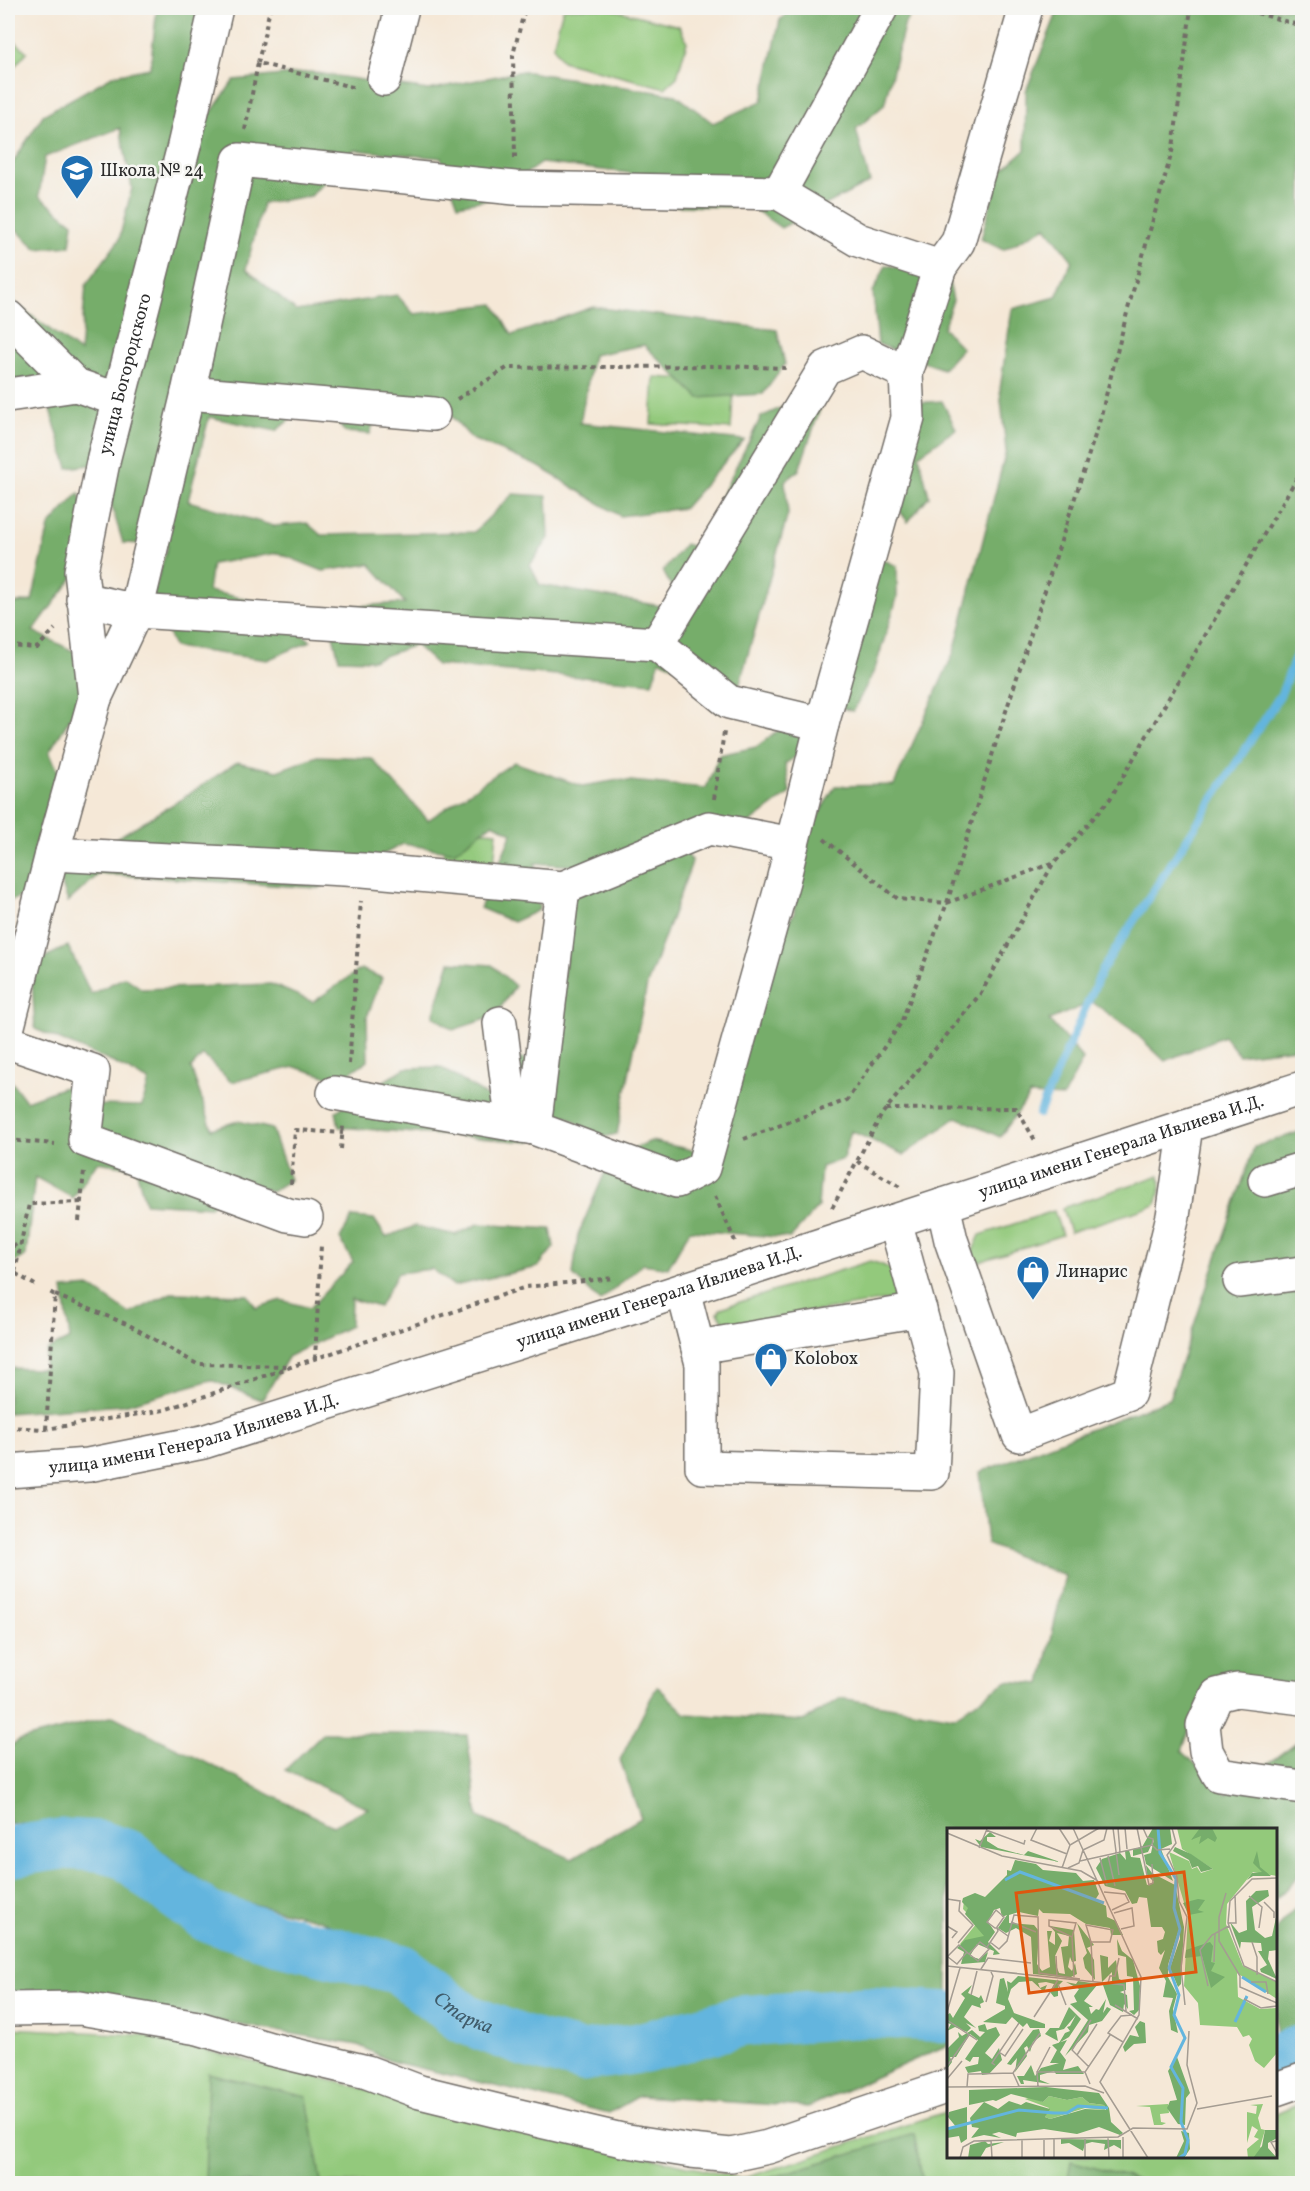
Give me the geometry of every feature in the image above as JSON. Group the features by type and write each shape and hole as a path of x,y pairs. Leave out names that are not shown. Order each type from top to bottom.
{"street":[{"name":"улица Богородского","path":"8,1026 95,698 81,571 104,457 184,146 216,8"},
{"path":"371,84 402,8"},
{"path":"779,194 881,8"},
{"path":"340,1094 528,1127 677,1181 703,1168 777,903 822,724 908,418 906,373 940,267 958,242 1026,8"},
{"path":"95,698 135,611 188,393 239,160 515,188 779,194 858,240 940,267"},
{"path":"8,317 76,385"},
{"path":"657,645 825,368 862,351 906,373"},
{"path":"8,395 76,385 119,399"},
{"path":"188,393 433,414"},
{"path":"83,599 135,611 657,645 729,702 822,724"},
{"path":"52,854 363,870 563,888 709,828 795,831"},
{"path":"528,1127 563,888"},
{"path":"500,1023 511,1111 528,1127"},
{"path":"8,1042 93,1071 85,1140 305,1225"},
{"name":"улица имени Генерала Ивлиева И.Д.","path":"8,1471 88,1465 203,1442 683,1290 900,1206 943,1205 1302,1088"},
{"path":"943,1205 951,1240 1019,1435 1130,1394 1173,1216 1186,1126"},
{"path":"1265,1180 1302,1169"},
{"path":"683,1290 702,1364 702,1467 932,1473 937,1373 920,1310 900,1206"},
{"path":"1240,1281 1302,1273"},
{"path":"698,1347 920,1310"},
{"path":"1302,1698 1237,1690 1217,1695 1203,1725 1206,1751 1219,1775 1302,1787"},
{"path":"8,2009 80,2008 198,2028 270,2049 367,2072 420,2092 622,2140 731,2155 768,2147 947,2086"},
{"path":"1277,2088 1302,2080"}],"path":[{"path":"239,160 270,8"},
{"path":"515,188 513,55 525,8"},
{"path":"735,1143 847,1101 901,1023 947,903 1099,423 1173,148 1191,8"},
{"path":"1240,8 1302,26"},
{"path":"258,63 371,84"},
{"path":"433,414 507,368 716,366 825,368"},
{"path":"828,1215 885,1109 981,993 1055,862 1110,799 1302,469"},
{"path":"8,646 37,648 83,599"},
{"path":"709,828 729,702"},
{"path":"795,831 898,899 947,903 1055,862"},
{"path":"340,1094 363,870"},
{"path":"885,1109 1016,1108 1039,1148"},
{"path":"315,1359 295,1130 343,1133"},
{"path":"8,1140 79,1146 87,1141"},
{"path":"79,1221 87,1141"},
{"path":"857,1161 900,1206"},
{"path":"703,1168 737,1244"},
{"path":"15,1272 28,1204 81,1202"},
{"path":"8,1236 19,1253"},
{"path":"8,1269 35,1285"},
{"path":"8,1427 46,1429 164,1410 526,1287 617,1277"},
{"path":"48,1291 129,1324 197,1364 293,1366"},
{"path":"46,1429 55,1295"}],"green space":[{"path":"157,8 204,8 97,464 68,468 42,383 8,387 8,298 80,352 86,285 119,240 132,188 120,128 45,157 39,196 73,223 70,246 37,249 8,222 8,170 43,115 114,75 150,68"},
{"path":"607,8 679,26 687,42 677,77 665,88 562,61 553,46 563,9"},
{"path":"793,8 915,8 905,23 884,105 856,129 870,182 781,228 751,207 665,206 629,173 541,163 490,199 458,205 441,158 354,150 311,196 263,203 246,269 296,311 397,295 414,314 494,304 512,335 593,307 777,330 785,364 763,394 699,398 644,345 593,355 580,423 744,440 684,508 620,516 538,466 472,439 439,402 380,402 370,434 345,432 317,397 276,431 209,417 188,501 274,526 307,523 321,535 474,532 513,494 547,496 549,538 530,565 540,585 684,610 663,571 685,544 726,556 719,501 761,417 828,386 799,470 785,481 788,514 739,686 723,686 660,660 652,683 437,665 415,645 373,660 339,659 326,608 405,603 370,564 323,571 278,553 212,564 208,591 260,602 311,641 267,660 174,647 152,597 168,545 123,543 109,497 201,127 234,80 310,72 428,90 522,71 676,95 713,123 762,101 780,20"},
{"path":"1059,8 1302,8 1302,1047 1239,1055 1224,1036 1165,1061 1132,1030 1092,1002 1049,1020 1083,1059 1063,1097 1030,1095 1000,1137 957,1117 904,1155 851,1131 843,1159 821,1167 818,1207 790,1238 690,1230 668,1268 643,1264 600,1301 573,1275 578,1235 611,1158 651,1141 706,1153 763,952 794,914 798,851 835,786 894,785 954,652 1006,451 1000,389 1012,309 1056,297 1072,260 1046,227 1003,250 981,239 999,173 1025,150 1026,91"},
{"path":"8,35 27,52 8,74"},
{"path":"886,265 948,278 953,300 943,328 962,348 943,369 878,344 873,292"},
{"path":"654,377 734,382 731,429 651,424"},
{"path":"942,401 956,429 919,455 929,496 908,522 879,483 916,403"},
{"path":"79,493 84,509 72,579 33,631 79,654 86,693 49,752 64,783 31,893 8,902 8,604 32,601 49,526"},
{"path":"879,558 897,566 897,598 875,669 853,711 839,707"},
{"path":"801,714 821,739 785,764 790,793 747,825 576,866 535,863 539,910 513,922 480,908 512,833 493,823 454,852 403,844 319,888 99,874 68,902 58,873 180,800 237,762 277,771 317,756 371,758 428,820 514,762 582,786 619,780 706,788 719,755 756,747"},
{"path":"445,828 497,832 494,864 443,860"},
{"path":"683,846 692,862 647,985 617,1134 600,1138 567,1116 530,1142 339,1127 336,1111 405,1068 440,1067 497,1102 518,1058 553,1066 572,898"},
{"path":"68,946 91,994 125,977 142,989 271,984 313,1002 361,969 382,978 367,1017 368,1060 339,1080 295,1067 231,1082 203,1055 191,1068 212,1129 238,1121 272,1129 290,1180 271,1192 232,1176 210,1207 145,1203 136,1168 97,1162 73,1198 35,1177 26,1255 8,1266 8,1077 26,1101 81,1081 98,1105 142,1106 149,1081 35,1029 31,964"},
{"path":"450,962 492,965 515,986 495,1016 453,1030 433,1016"},
{"path":"1302,1131 1302,1683 1202,1694 1182,1751 1227,1794 1302,1738 1302,1872 1277,1898 1277,1828 947,1828 947,2045 808,2107 639,2096 609,2113 390,2061 358,2045 75,1997 8,1992 8,1864 103,1858 195,1922 398,1983 459,2030 576,2065 625,2057 609,2041 557,2039 450,1992 320,1920 222,1897 140,1835 8,1823 8,1747 20,1740 113,1716 333,1826 368,1808 285,1770 323,1733 467,1735 478,1817 572,1859 641,1818 620,1760 657,1686 686,1714 804,1721 841,1698 954,1717 1007,1681 1041,1684 1065,1576 987,1544 980,1472 1169,1399 1254,1147"},
{"path":"1160,1175 1161,1187 1156,1205 1070,1232 1062,1208"},
{"path":"1054,1211 1062,1235 976,1263 970,1257 980,1235"},
{"path":"352,1217 374,1219 386,1237 415,1226 456,1235 478,1224 551,1229 554,1247 538,1267 454,1286 432,1269 398,1273 379,1307 351,1299 350,1326 289,1356 262,1400 211,1380 124,1405 8,1413 8,1368 43,1369 47,1350 70,1339 63,1289 91,1287 130,1314 171,1293 248,1295 256,1308 281,1300 310,1308 353,1262 340,1239"},
{"path":"870,1261 885,1266 893,1272 900,1298 727,1326 718,1313 721,1308"},
{"path":"1302,1901 1302,2041 1299,2042 1277,2039 1277,1927"},
{"path":"8,2028 141,2035 742,2179 947,2111 947,2158 1277,2158 1277,2114 1302,2103 1302,2183 8,2183"},
{"path":"208,2073 307,2097 321,2183 205,2183"},
{"path":"914,2134 923,2183 753,2183"},
{"path":"1071,2161 1148,2183 1067,2183"}],"waterway":[{"path":"1039,1114 1102,970 1281,694 1302,640"},
{"name":"Старка","path":"8,1852 62,1844 100,1846 128,1855 158,1881 208,1917 280,1939 400,1969 463,2018 526,2042 582,2056 640,2048 741,2021 866,2012 947,2017"},
{"name":"Старка","path":"1277,2059 1302,2050"}],"place":[{"name":"Школа № 24","path":"77,200"},
{"name":"Линарис","path":"1033,1301"},
{"name":"Kolobox","path":"771,1388"}]}
